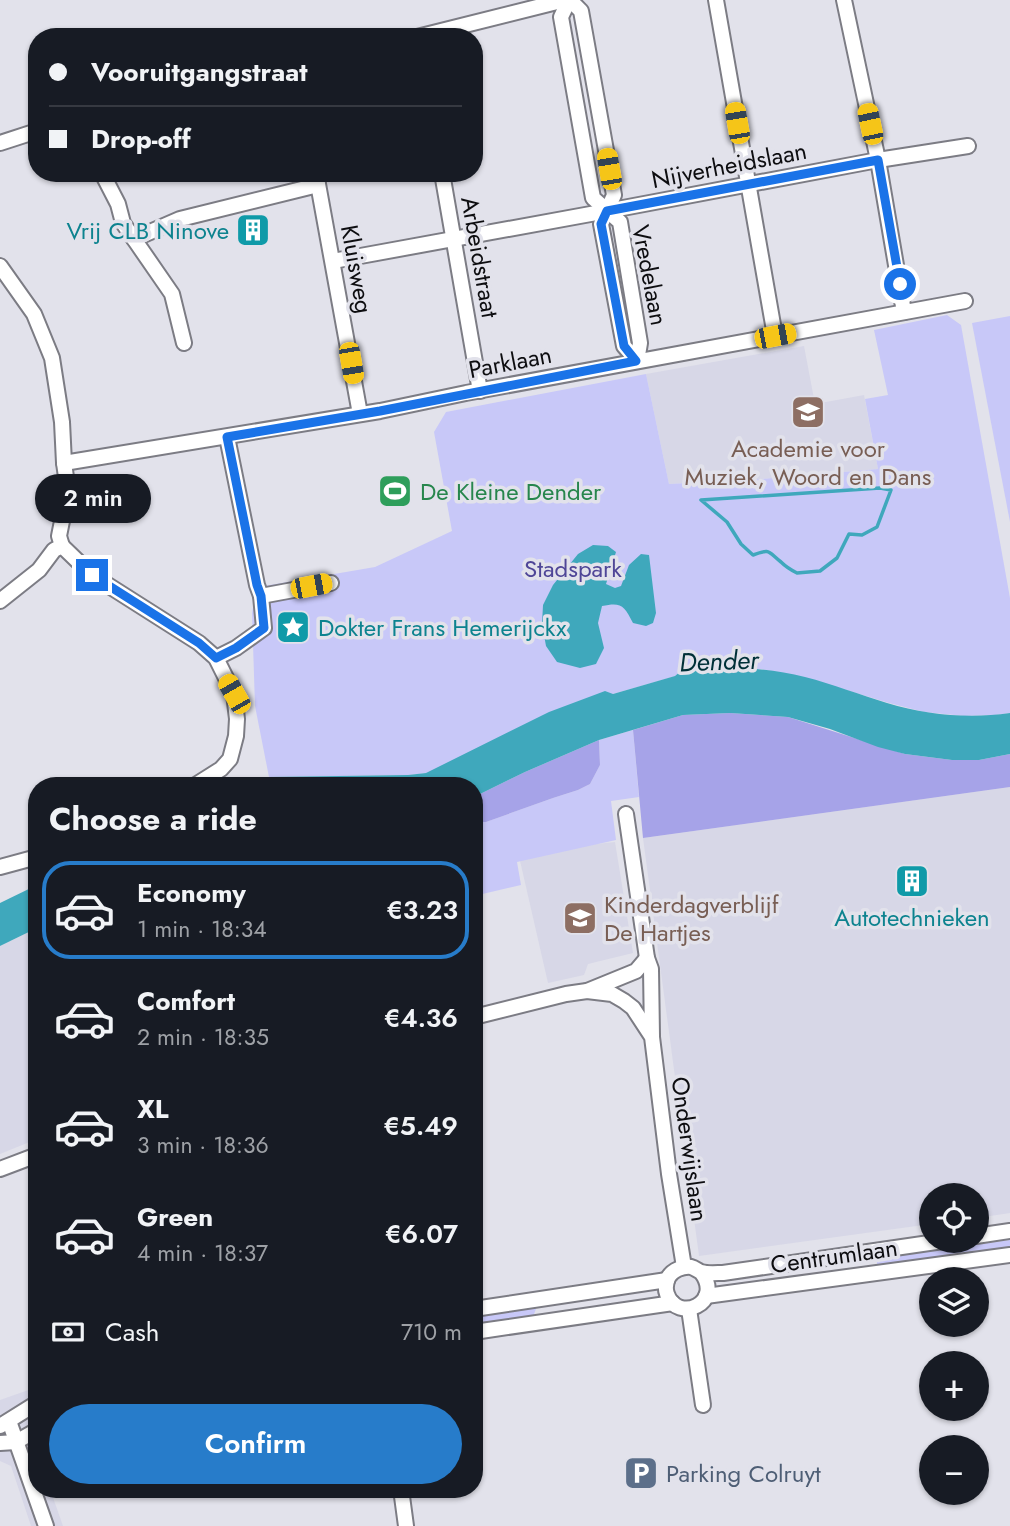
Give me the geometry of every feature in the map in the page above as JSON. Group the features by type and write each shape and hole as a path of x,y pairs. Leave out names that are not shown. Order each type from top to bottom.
{"street":[{"path":"454,28 568,0"},
{"name":"Vredelaan","path":"607,211 614,195 581,11 568,0 561,17 593,198 607,211 620,222 640,343 636,361"},
{"path":"716,0 775,336"},
{"path":"844,0 878,160 904,312"},
{"path":"0,144 28,134"},
{"name":"Nijverheidslaan","path":"333,261 878,160 968,146"},
{"path":"107,182 118,204 123,223 172,294 184,343"},
{"path":"134,239 180,219 307,182"},
{"name":"Kluisweg","path":"318,182 360,414"},
{"name":"Arbeidstraat","path":"444,182 480,391"},
{"path":"0,266 34,314 52,358 62,422 68,491 59,537 62,546 92,575 199,643 216,658 234,694 236,736 230,759 222,769 209,777"},
{"name":"Parklaan","path":"64,463 360,414 964,301"},
{"path":"216,658 236,648 264,628 261,596 227,437"},
{"path":"0,601 39,570 54,550 62,546"},
{"path":"261,596 331,583"},
{"name":"Onderwijslaan","path":"626,814 647,958 652,969 652,1037 684,1267"},
{"path":"0,867 28,859"},
{"name":"Onderwijslaan","path":"483,1015 587,990 636,971 647,958"},
{"name":"Onderwijslaan","path":"587,990 612,994 624,1001 633,1008 652,1037"},
{"path":"0,1169 28,1158"},
{"path":"989,1234 1010,1231"},
{"name":"Centrumlaan","path":"684,1267 701,1272 723,1273 919,1245"},
{"path":"854,1254 858,1276"},
{"name":"Centrumlaan","path":"689,1309 702,1303 706,1296 1010,1255"},
{"path":"684,1267 673,1272 667,1280 667,1293 673,1303 689,1309 703,1405"},
{"path":"701,1272 707,1282 706,1296"},
{"path":"483,1308 667,1280"},
{"path":"483,1331 673,1303"},
{"path":"28,1408 5,1424 16,1442 28,1474"},
{"path":"0,1443 16,1442 28,1435"},
{"path":"36,1498 46,1526"},
{"path":"402,1498 406,1526"}],"shaded area":[{"path":"804,346 815,404 864,395 878,469 669,484 646,374"},
{"path":"593,545 608,546 616,552 606,584 615,588 621,586 629,565 641,554 649,555 656,613 653,623 646,626 633,623 621,606 602,606 598,623 604,648 596,664 580,668 557,662 546,646 542,624 543,605 553,585 578,554"},
{"path":"719,666 762,670 826,683 887,703 933,713 979,716 1010,713 1010,754 979,760 952,760 905,754 788,717 730,713 683,715 599,740 483,793 483,777 269,777 426,773 549,712 605,691 613,694 675,676 681,671"},
{"path":"730,713 788,717 905,754 952,760 979,760 1010,754 1010,787 643,838 633,730 683,715"},
{"path":"599,740 600,765 590,784 483,822 483,793"},
{"path":"1010,787 1010,1213 989,1216 989,1183 919,1183 919,1226 699,1256 643,838"},
{"name":"Kinderdagverblijf De Hartjes","path":"615,842 633,953 588,964 584,975 548,983 518,852"},
{"path":"28,889 28,932 0,946 0,903"},
{"path":"28,932 28,1143 0,1154 0,946"},
{"path":"28,1390 28,1498 53,1498 63,1526 31,1526 11,1466 0,1461 0,1400"}],"green space":[{"name":"Stadspark","path":"947,315 961,325 1010,598 1010,713 964,716 924,712 803,677 761,669 676,676 613,694 427,773 269,777 255,706 252,588 375,567 452,531 434,432 446,412 646,374 669,484 878,469 865,399 888,395 874,330"},
{"path":"1010,316 1010,522 972,323"},
{"path":"633,730 639,797 611,801 616,840 517,862 521,885 483,894 483,822 590,784 600,765 599,740"},
{"path":"1010,1240 1010,1249 989,1252 989,1243"},
{"path":"919,1252 980,1253 877,1267 877,1258"},
{"path":"537,1306 533,1317 483,1324 483,1314"}],"waterway":[{"path":"880,488 891,490 877,527 862,535 849,534 837,558 820,571 797,573 769,552 753,555 741,544 727,522 701,500 880,488"}],"place":[{"name":"Vrij CLB Ninove","path":"253,230"},
{"name":"Academie voor Muziek, Woord en Dans","path":"808,412"},
{"name":"De Kleine Dender","path":"395,491"},
{"name":"Dokter Frans Hemerijckx","path":"293,627"},
{"name":"Autotechnieken","path":"912,881"},
{"name":"Kinderdagverblijf De Hartjes","path":"580,918"},
{"name":"Parking Colruyt","path":"641,1473"}],"route":[{"path":"92,575 199,643 216,658 236,648 264,628 261,596 227,437 380,411 636,361 624,346 601,224 607,211 878,160 900,284"}],"water label":[{"name":"Dender","path":"719,661"}]}
